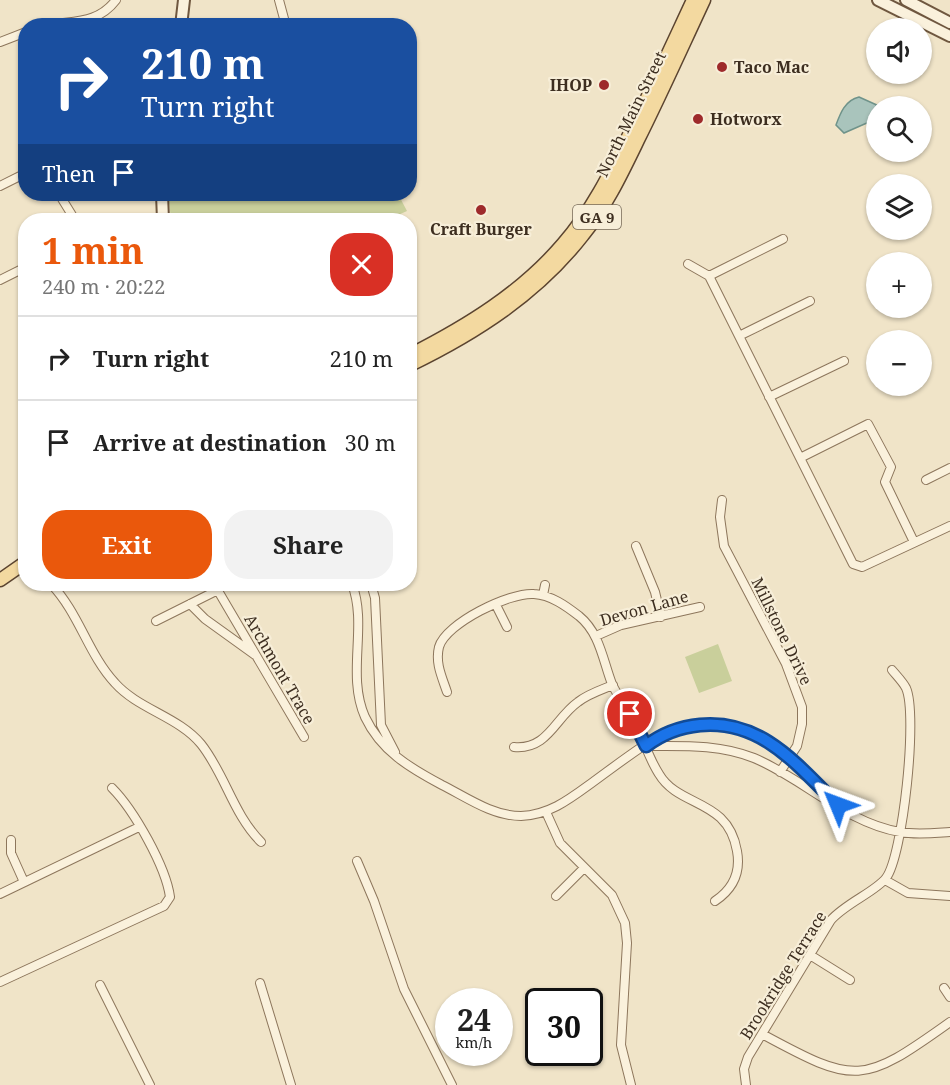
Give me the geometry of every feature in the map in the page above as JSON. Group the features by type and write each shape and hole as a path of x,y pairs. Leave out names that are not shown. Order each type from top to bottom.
{"main road":[{"path":"182,18 184,0"},
{"name":"North Main Street","path":"417,351 455,332 498,304 536,272 572,235 594,202 613,167 693,0"},
{"name":"North Main Street","path":"417,362 458,341 499,316 549,273 584,235 617,182 704,0"},
{"path":"878,0 950,36"},
{"path":"906,0 950,23"},
{"path":"0,580 18,568"}],"street":[{"path":"92,18 108,10 116,0"},
{"path":"279,0 283,18"},
{"path":"0,42 18,35"},
{"path":"0,186 18,177"},
{"path":"709,276 783,239"},
{"path":"688,264 709,276 852,564 862,567 950,526"},
{"path":"0,280 18,271"},
{"path":"739,336 810,301"},
{"path":"769,397 844,361"},
{"path":"800,458 868,424 891,467 885,482 914,543"},
{"path":"926,480 950,468"},
{"name":"Millstone Drive","path":"722,500 720,517 724,546 786,664 802,707 802,724 797,746 780,772"},
{"path":"636,546 655,592 661,617"},
{"path":"543,595 545,585"},
{"path":"58,591 66,600 105,671 117,686 200,742 246,826 261,842"},
{"path":"156,621 210,591"},
{"name":"Archmont Trace","path":"218,591 304,738"},
{"path":"354,591 358,607 356,674 359,700 374,733 401,761 494,812 520,816 546,812 565,802 661,734 684,726 733,726 758,734 790,758 838,805"},
{"path":"373,591 381,725 401,761"},
{"path":"447,692 437,661 443,638 457,624 521,595 543,595 580,617 596,636 613,685 659,775 670,786 716,813 726,824 733,838 737,850 735,880 726,894 714,901"},
{"path":"190,604 205,619 257,657"},
{"path":"496,605 507,627"},
{"name":"Devon Lane","path":"596,636 621,626 700,607"},
{"path":"892,670 906,687 911,716 897,854 885,880 908,893 950,896"},
{"path":"514,747 527,746 542,740 554,730 576,703 613,685"},
{"path":"646,746 718,748 754,758 861,819 900,832 950,832"},
{"path":"0,982 164,906 170,897 168,881 127,804 112,788"},
{"path":"546,812 560,843 612,895 625,923 627,943 621,1045 631,1085"},
{"path":"0,894 139,827"},
{"path":"11,840 11,853 24,882"},
{"path":"357,861 374,901 404,989 452,1085"},
{"path":"556,896 584,867"},
{"name":"Brookridge Terrace","path":"746,1085 746,1063 831,920 842,907 885,880"},
{"path":"810,955 849,980"},
{"path":"260,983 291,1085"},
{"path":"100,985 150,1085"},
{"path":"944,988 950,997"},
{"path":"762,1034 802,1059 830,1072 851,1077 881,1070 950,1022"}],"green space":[{"path":"169,201 402,201 407,211 403,213 170,213"},
{"path":"718,644 732,681 699,693 685,657"}],"water":[{"path":"859,97 866,100 866,123 844,133 836,125 844,108"}],"place":[{"name":"Taco Mac","path":"722,67"},
{"name":"IHOP","path":"604,85"},
{"name":"Hotworx","path":"698,119"},
{"name":"Craft Burger","path":"481,210"}],"route":[{"path":"630,714 646,746 661,734 684,726 707,724 733,726 758,734 779,748 838,805"}]}
